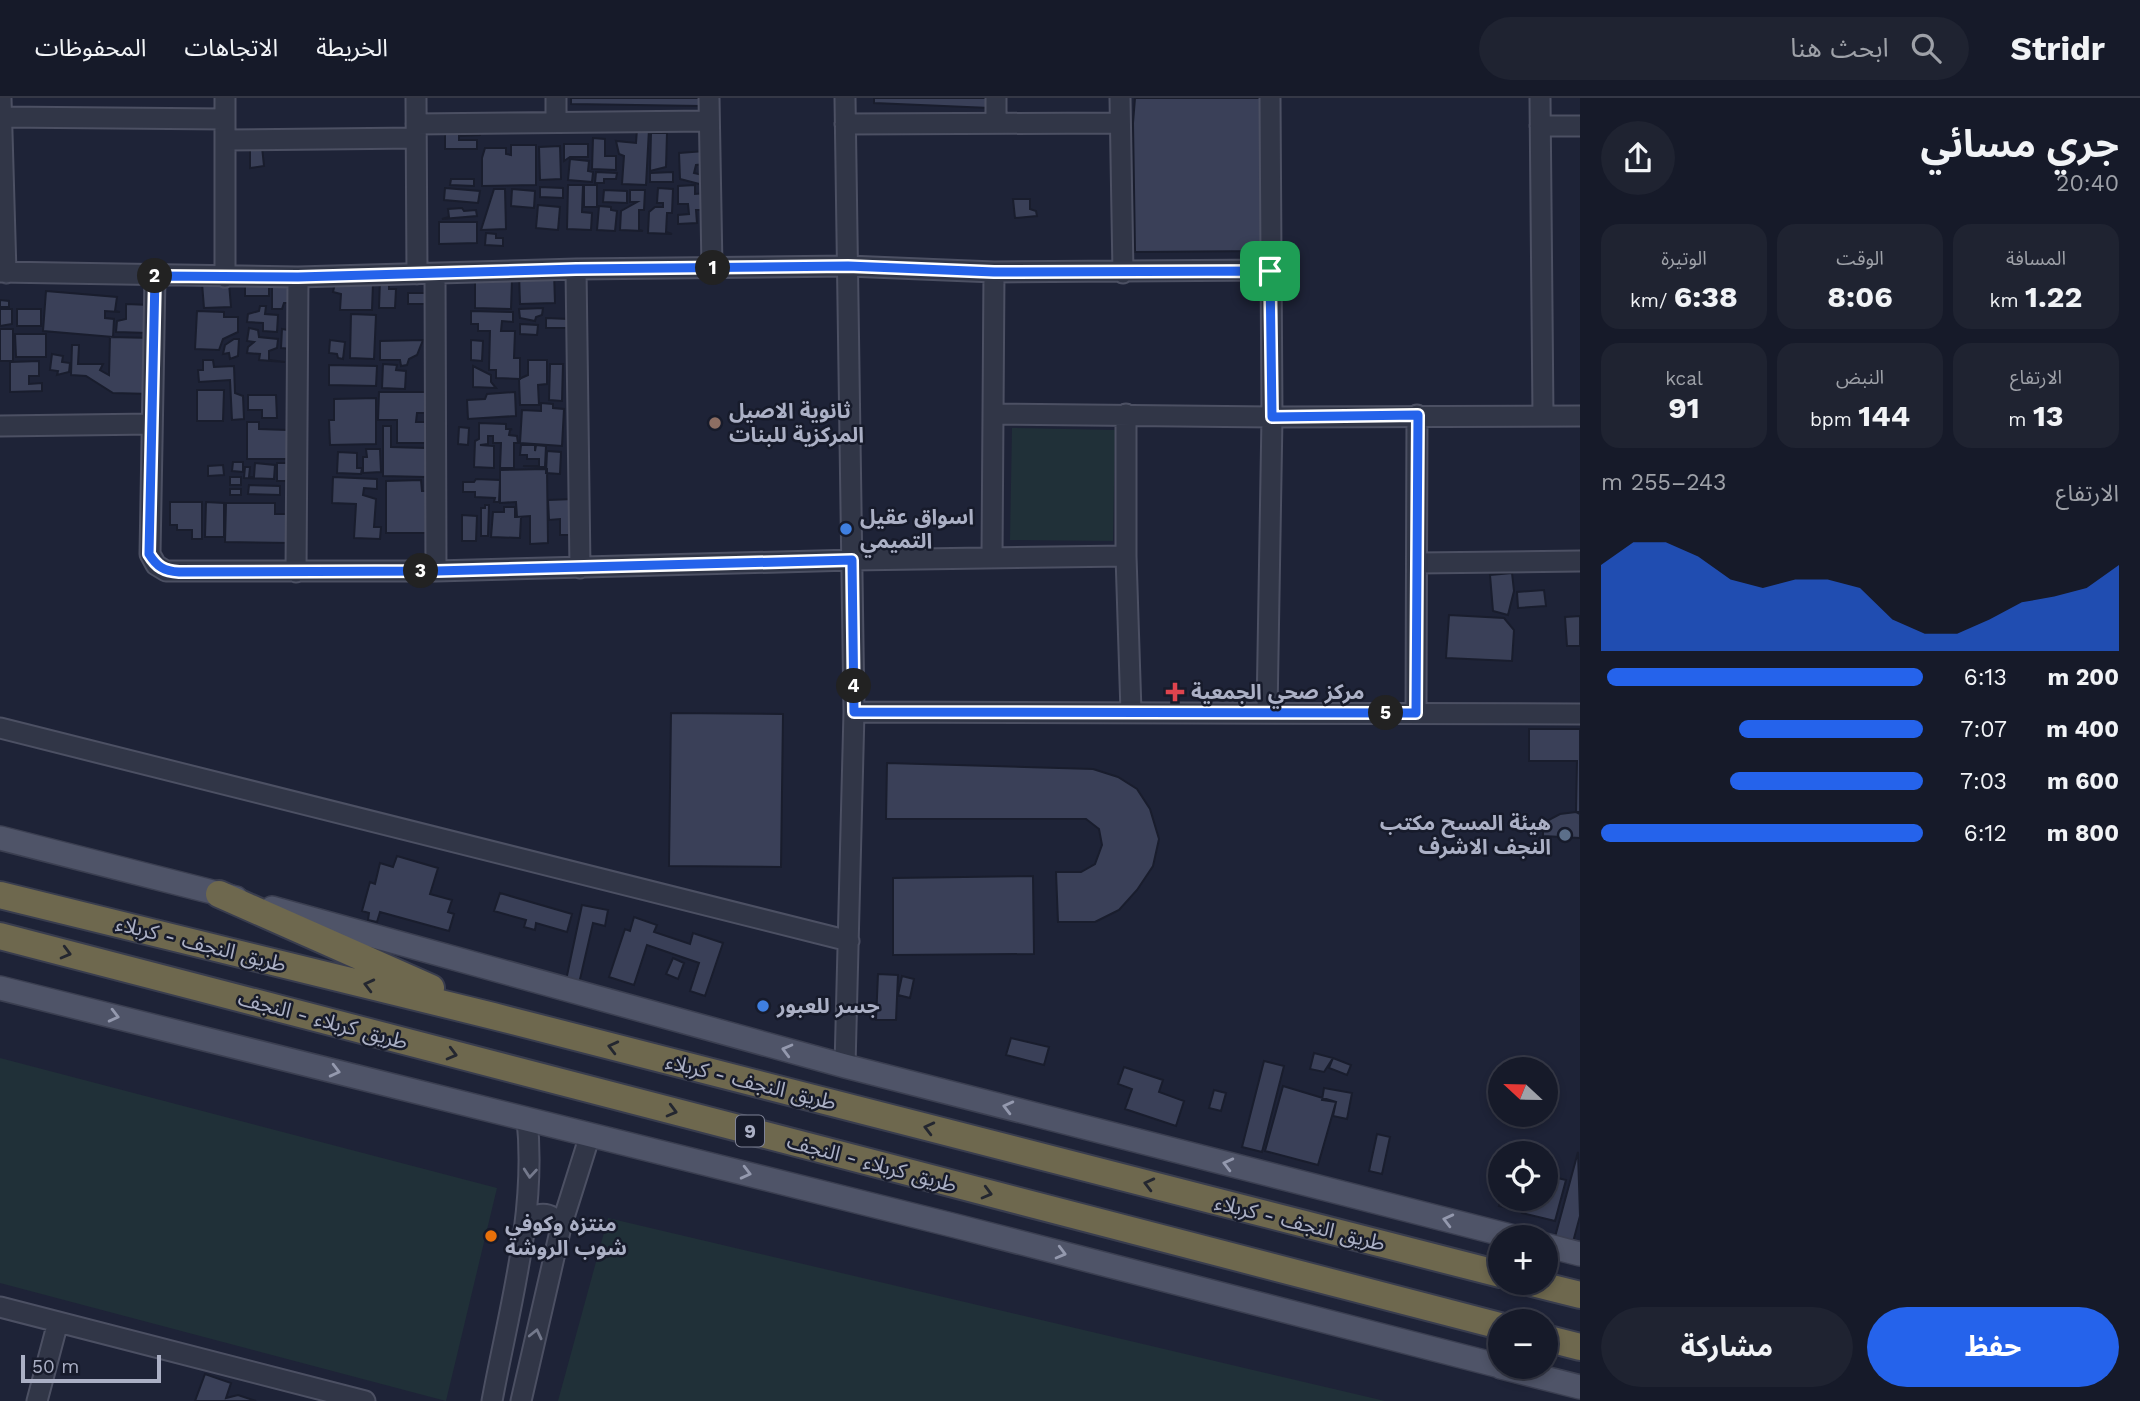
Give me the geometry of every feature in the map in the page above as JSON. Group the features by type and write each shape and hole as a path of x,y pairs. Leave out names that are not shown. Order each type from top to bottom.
{"highway":[{"path":"219,894 493,1016"},
{"name":"طريق النجف - کربلاء","path":"0,895 493,1016 1488,1272"},
{"name":"طريق کربلاء - النجف","path":"0,936 1488,1323"},
{"path":"1558,1290 1580,1295"},
{"path":"1558,1341 1580,1347"}],"main road":[{"path":"0,838 219,894 845,1066 1488,1230"},
{"path":"0,988 956,1226 1488,1364"},
{"path":"1558,1248 1580,1254"},
{"path":"1548,1379 1580,1387"}],"street":[{"path":"225,98 226,277"},
{"path":"416,98 426,274 436,571"},
{"path":"556,98 556,122"},
{"path":"709,98 712,268"},
{"path":"845,98 854,712 845,1066"},
{"path":"996,98 996,122"},
{"path":"1120,98 1123,273"},
{"path":"1267,713 1272,417 1270,98"},
{"path":"1540,98 1543,415"},
{"path":"225,119 1,108 3,272 298,277 576,269 848,266 994,272 1270,271"},
{"path":"225,140 556,122 709,121"},
{"path":"845,124 1119,123"},
{"path":"1541,126 1580,127"},
{"path":"576,269 580,568"},
{"path":"992,558 994,272"},
{"path":"155,276 149,554 156,565 166,571 436,571 1126,556"},
{"path":"296,572 298,277"},
{"path":"994,414 1580,416"},
{"path":"1126,414 1126,556 1131,712"},
{"path":"1416,713 1418,415"},
{"path":"0,426 152,424"},
{"path":"1418,564 1580,561"},
{"path":"854,712 1580,714"},
{"path":"0,728 849,941"},
{"path":"492,1401 525,1227 531,1168 527,1119"},
{"path":"521,1401 561,1227 590,1135"},
{"path":"525,1227 530,1219 538,1214 548,1214 556,1219 561,1227"},
{"path":"0,1307 356,1400"},
{"path":"37,1401 58,1322"}],"shaded area":[{"path":"1012,428 1115,430 1113,541 1010,540"},
{"path":"0,1058 497,1188 446,1401 0,1283"},
{"path":"608,1218 1385,1401 558,1401"}],"building":[{"path":"571,98 701,98 701,106 571,104"},
{"path":"874,98 990,98 990,108 874,103"},
{"path":"1135,98 1265,98 1263,251 1135,252"},
{"path":"480,126 480,135 459,136 459,140 477,140 477,149 445,149 445,127"},
{"path":"637,129 649,129 646,185 622,184 624,156 619,154 616,141 636,143"},
{"path":"651,133 667,133 666,167 650,171"},
{"path":"593,138 605,139 605,156 616,156 616,170 592,169"},
{"path":"564,144 588,144 588,157 570,157 564,161"},
{"path":"511,145 536,145 536,185 482,186 482,158 485,148 506,148 506,154 511,155"},
{"path":"250,146 262,147 264,166 250,168"},
{"path":"560,146 561,179 540,180 539,147"},
{"path":"705,151 706,164 696,165 694,173 703,175 707,186 680,179 679,153"},
{"path":"570,159 589,161 588,171 593,172 592,182 568,180"},
{"path":"596,172 617,173 616,179 604,179 604,183 595,183"},
{"path":"673,172 673,182 650,182 650,173"},
{"path":"451,179 474,179 474,186 450,185"},
{"path":"568,185 583,185 582,212 592,213 591,230 567,229"},
{"path":"584,185 597,185 597,207 584,207"},
{"path":"695,185 695,194 707,193 708,210 696,210 697,223 678,224 678,215 689,214 688,204 678,204 678,186"},
{"path":"540,187 563,188 563,198 540,197"},
{"path":"445,188 480,191 478,203 444,200"},
{"path":"658,188 673,189 672,213 667,213 666,232 672,234 648,233 649,212 655,207 663,207 663,203 657,203"},
{"path":"494,189 505,189 506,229 481,230"},
{"path":"512,189 535,191 534,208 511,206"},
{"path":"604,190 627,191 627,203 603,202"},
{"path":"630,190 645,190 644,210 639,210 639,230 643,231 620,230 621,211 637,202 630,202"},
{"path":"1013,199 1030,199 1030,209 1036,211 1037,216 1015,218"},
{"path":"538,205 560,207 558,230 536,228"},
{"path":"599,206 611,207 611,210 617,211 615,231 597,230"},
{"path":"462,208 464,211 476,210 477,216 442,219 449,217 448,209"},
{"path":"439,222 477,222 477,243 439,244"},
{"path":"486,233 503,238 503,246 485,245"},
{"path":"554,272 555,303 520,304 519,273"},
{"path":"475,278 512,279 511,309 475,308"},
{"path":"380,280 389,281 389,289 396,289 395,308 379,308"},
{"path":"202,283 229,283 231,307 204,308"},
{"path":"272,283 294,284 294,303 284,303 282,309 272,309"},
{"path":"335,283 373,283 372,310 340,310 341,294 333,292"},
{"path":"245,284 269,284 269,296 245,296"},
{"path":"46,291 117,297 115,311 120,312 105,311 105,318 114,319 113,337 43,331"},
{"path":"408,293 426,293 426,304 408,304"},
{"path":"0,300 9,301 9,307 0,307"},
{"path":"126,304 150,305 148,333 116,332 117,321 126,319"},
{"path":"260,306 266,306 265,314 278,315 277,332 263,331 263,323 247,322 248,314 259,311"},
{"path":"543,308 542,315 536,317 535,321 520,318 519,309"},
{"path":"0,309 12,309 12,324 0,326"},
{"path":"17,309 41,309 41,326 17,326"},
{"path":"197,311 224,312 224,317 238,317 238,332 223,339 219,350 195,349"},
{"path":"471,311 513,312 513,322 502,321 501,331 515,331 514,358 520,358 520,379 496,378 496,370 489,370 490,331 478,331 478,324 471,324"},
{"path":"351,314 376,315 374,359 350,358"},
{"path":"546,318 569,319 569,328 546,328"},
{"path":"520,324 538,325 537,335 520,334"},
{"path":"249,328 258,330 259,337 278,339 277,348 269,351 269,360 285,362 259,360 260,354 247,353 248,347 254,342 247,341"},
{"path":"0,329 13,329 13,361 0,361"},
{"path":"282,329 294,331 292,349 281,348"},
{"path":"15,334 46,334 46,357 16,357"},
{"path":"110,337 153,338 151,394 113,393 86,376 71,375 72,345 79,345 78,364 103,364 100,370 109,375"},
{"path":"239,339 238,356 230,359 229,353 223,354 225,345"},
{"path":"330,340 345,342 343,359 338,358 337,354 329,353"},
{"path":"423,340 417,355 409,359 407,365 401,366 400,360 380,360 380,341"},
{"path":"471,340 483,341 482,361 471,360"},
{"path":"52,354 63,356 62,362 70,363 69,372 57,375 58,371 50,370"},
{"path":"203,360 213,360 214,367 234,366 235,393 243,396 244,419 232,420 230,380 199,382 198,370 203,370"},
{"path":"528,360 547,360 547,384 538,385 539,405 520,405 519,379 528,375"},
{"path":"39,361 39,376 29,376 29,384 42,383 42,391 10,392 10,362"},
{"path":"383,364 397,365 396,370 406,371 405,389 382,388"},
{"path":"550,364 563,364 562,401 549,400"},
{"path":"329,365 377,366 376,386 329,385"},
{"path":"473,366 491,375 491,382 496,388 473,387"},
{"path":"197,390 224,390 223,421 197,421"},
{"path":"379,392 425,392 425,413 417,413 416,422 429,422 428,443 397,443 397,420 378,420"},
{"path":"515,392 516,416 468,419 467,400 485,399 487,394"},
{"path":"248,395 276,395 277,418 262,418 262,410 248,410"},
{"path":"376,398 376,444 330,445 329,420 334,420 334,399"},
{"path":"541,403 564,409 562,446 520,443 522,410 541,411"},
{"path":"247,422 259,422 259,429 288,430 287,459 247,459"},
{"path":"479,423 506,424 506,429 512,429 509,435 517,436 518,443 514,443 514,468 500,468 501,443 493,443 493,436 488,436 488,444 480,445 494,446 494,468 474,467"},
{"path":"383,426 391,426 391,447 426,448 426,477 383,476"},
{"path":"459,427 469,428 468,445 458,444"},
{"path":"521,445 535,445 535,451 536,445 546,446 545,467 523,466 539,466 539,459 527,459 527,455 520,455"},
{"path":"366,449 380,449 381,472 363,473"},
{"path":"547,451 561,452 560,474 546,473"},
{"path":"338,452 357,453 357,468 362,468 361,474 337,473"},
{"path":"233,462 243,462 243,472 232,471"},
{"path":"255,463 275,465 274,479 244,478 245,467 250,467 249,477 254,477"},
{"path":"277,463 296,463 296,481 277,481"},
{"path":"223,465 224,475 208,476 208,466"},
{"path":"547,469 548,543 530,544 530,516 517,517 516,502 500,503 500,470"},
{"path":"230,477 241,477 241,485 230,485"},
{"path":"333,477 377,479 377,489 364,488 363,495 376,499 374,527 381,527 380,539 354,538 356,504 332,503"},
{"path":"476,479 500,480 499,502 494,502 495,498 475,497 475,492 463,492 463,482 474,482"},
{"path":"421,480 422,491 432,491 432,533 386,533 386,481"},
{"path":"249,485 280,486 280,495 248,494"},
{"path":"230,489 241,489 241,495 230,495"},
{"path":"574,499 575,535 560,535 560,519 549,520 548,500"},
{"path":"170,502 202,502 202,539 192,539 192,530 177,530 177,525 170,525"},
{"path":"206,502 224,503 224,537 205,537"},
{"path":"226,503 275,503 275,514 292,514 292,543 225,542"},
{"path":"485,505 489,505 488,536 481,536 481,508 485,508"},
{"path":"504,507 515,507 515,517 521,517 520,538 491,537 493,512 504,512"},
{"path":"462,515 477,516 476,541 462,541"},
{"path":"1512,573 1514,591 1508,615 1493,611 1490,575"},
{"path":"1544,590 1546,606 1518,608 1517,592"},
{"path":"1449,615 1504,618 1514,630 1512,661 1446,658"},
{"path":"1580,616 1580,646 1567,646 1565,617"},
{"path":"671,713 783,714 781,867 669,866"},
{"path":"1529,729 1580,729 1580,812 1576,812 1577,761 1529,761"},
{"path":"887,763 1093,769 1118,777 1137,789 1150,809 1159,839 1153,866 1119,910 1095,922 1058,922 1056,872 1081,872 1095,864 1102,845 1099,829 1086,819 886,819"},
{"path":"1560,814 1580,814 1580,838 1543,836 1543,823"},
{"path":"397,856 438,868 430,894 452,900 448,912 454,914 449,931 380,912 377,922 368,920 369,913 362,911 370,882 375,884 380,863 393,867"},
{"path":"1033,876 1034,954 893,955 893,878"},
{"path":"500,893 572,914 567,932 536,923 535,930 524,927 526,920 494,911"},
{"path":"582,905 608,910 605,926 593,923 578,988 565,985"},
{"path":"634,917 657,925 654,932 690,944 693,933 723,943 705,996 690,991 699,963 647,945 634,985 609,977 625,929 630,931"},
{"path":"673,958 684,963 678,979 666,974"},
{"path":"878,974 898,975 896,1020 876,1020"},
{"path":"902,976 914,979 910,998 898,995"},
{"path":"1011,1038 1049,1047 1044,1065 1006,1055"},
{"path":"1314,1053 1333,1058 1324,1072 1310,1069"},
{"path":"1333,1058 1351,1065 1347,1075 1329,1068"},
{"path":"1264,1061 1284,1066 1262,1152 1242,1147"},
{"path":"1124,1067 1163,1080 1159,1092 1184,1101 1176,1126 1125,1109 1132,1089 1118,1084"},
{"path":"1283,1086 1336,1102 1318,1165 1265,1151"},
{"path":"1324,1088 1352,1093 1347,1119 1333,1116 1336,1102 1322,1100"},
{"path":"1214,1090 1226,1093 1221,1111 1209,1108"},
{"path":"1377,1134 1390,1137 1382,1174 1369,1171"},
{"path":"1578,1152 1580,1216 1573,1242 1558,1238 1558,1226"},
{"path":"1558,1178 1566,1180 1558,1210"},
{"path":"1523,1211 1558,1211 1555,1221"},
{"path":"205,1374 231,1383 226,1398 238,1395 256,1401 195,1401"}],"place":[{"name":"ثانوية الاصيل المركزية للبنات","path":"715,423"},
{"name":"اسواق عقيل التميمي","path":"846,529"},
{"name":"مركز صحي الجمعية","path":"1175,692"},
{"name":"هيئة المسح مكتب النجف الاشرف","path":"1565,835"},
{"name":"جسر للعبور","path":"763,1006"},
{"name":"منتزه وكوفي شوب الروشه","path":"491,1236"}],"route":[{"path":"848,266 994,272 1270,271 1272,417 1418,415 1416,713 854,712 852,560 436,571 179,572 166,571 156,565 149,554 155,276 298,277 576,269 848,266"}]}
